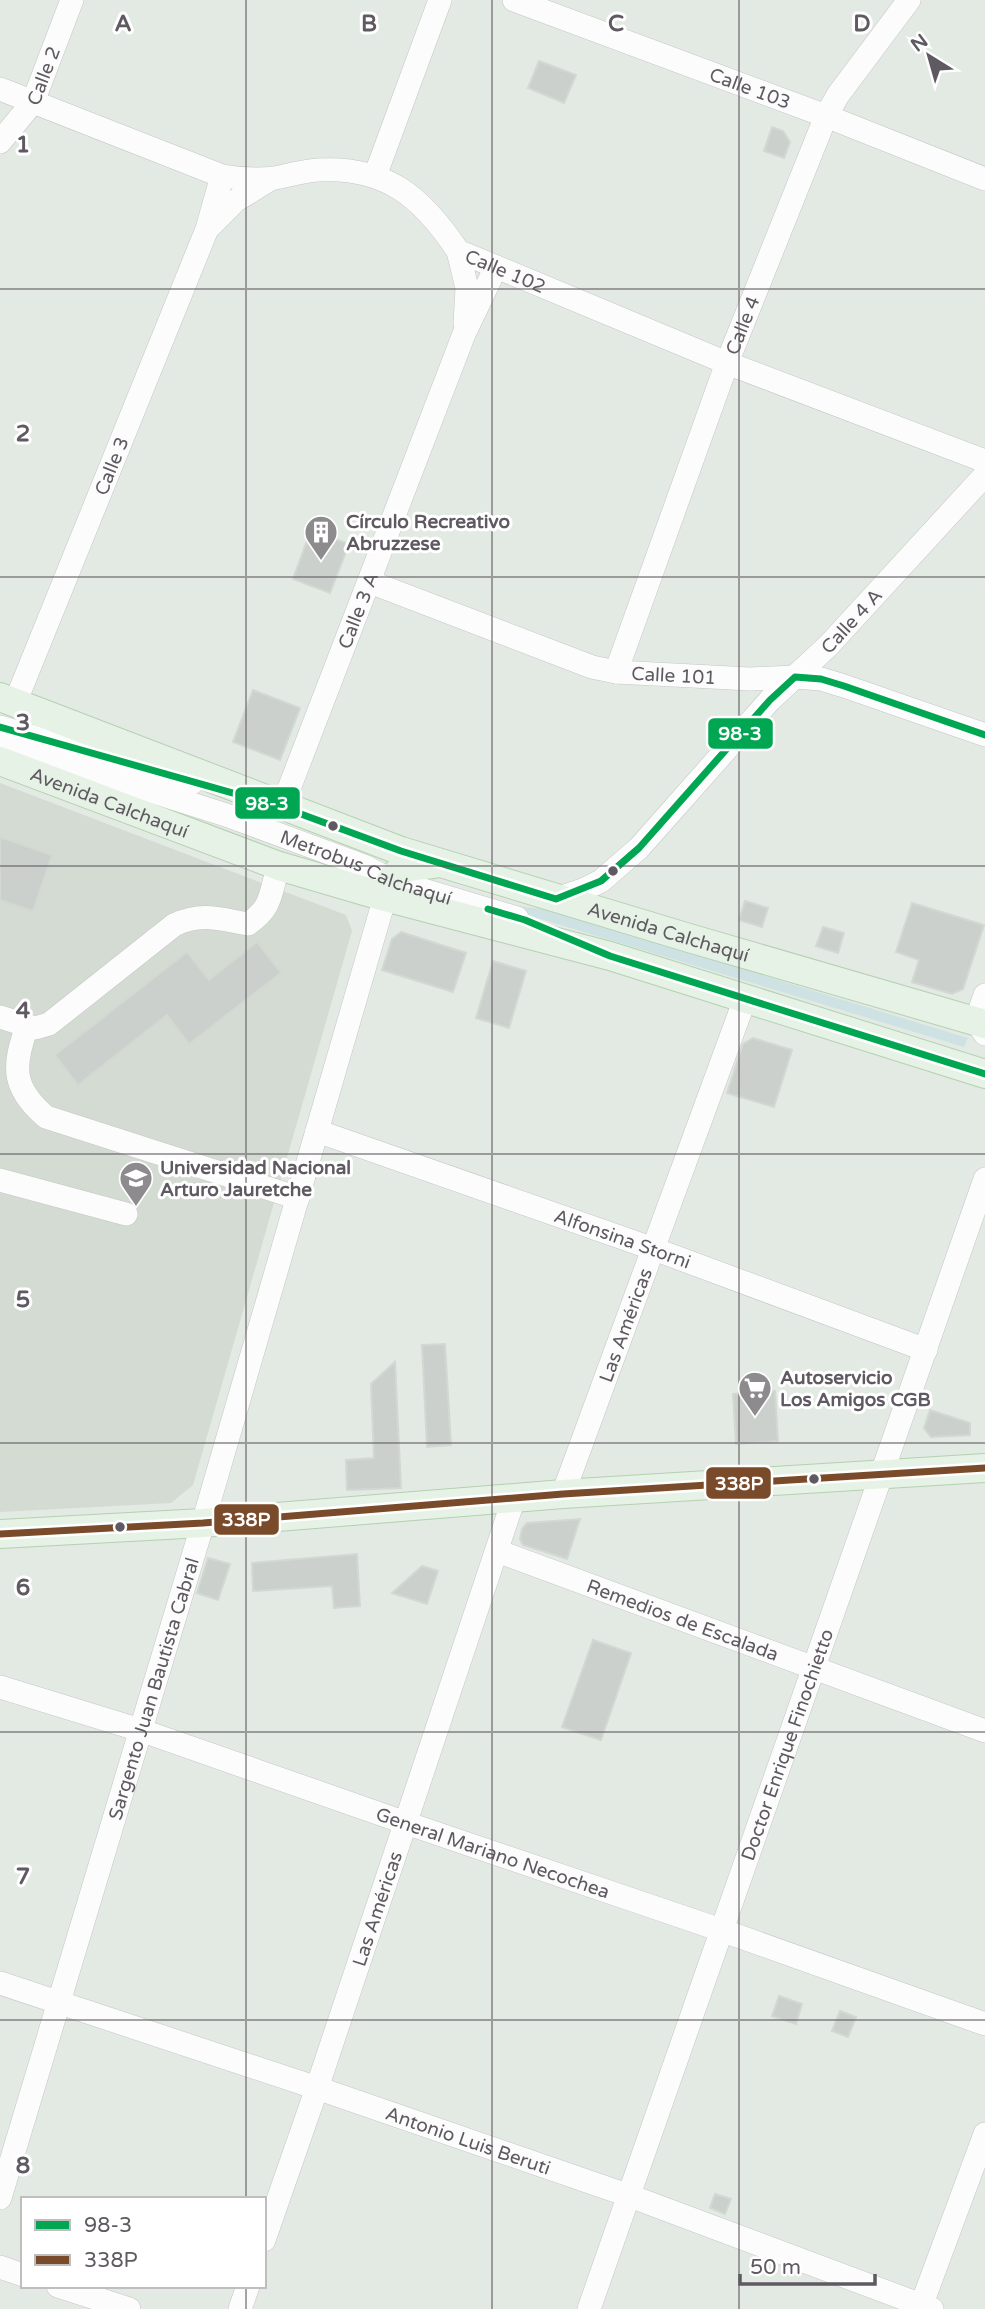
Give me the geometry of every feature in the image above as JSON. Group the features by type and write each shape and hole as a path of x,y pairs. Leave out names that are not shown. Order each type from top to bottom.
{"main road":[{"name":"Avenida Calchaquí","path":"7,700 282,807 437,863 556,899 983,1018"},
{"name":"Avenida Calchaquí","path":"0,761 279,866 387,889 985,1074"},
{"path":"387,889 399,870 437,863"},
{"path":"0,1534 203,1523 563,1494 985,1468"}],"street":[{"name":"Calle 2","path":"0,142 33,102 72,0"},
{"path":"375,176 440,0"},
{"name":"Calle 103","path":"514,0 826,116 985,179"},
{"name":"Calle 4","path":"616,672 727,363 826,116 838,95 909,0"},
{"name":"Calle 102","path":"0,89 222,176 242,180 316,170 349,171 375,176 424,205 458,250 727,363 985,461"},
{"name":"Calle 3","path":"7,700 207,229 222,176"},
{"name":"Calle 3","path":"207,229 234,201 272,178"},
{"name":"Calle 3 A","path":"458,250 467,289 464,334"},
{"name":"Calle 3 A","path":"282,807 464,334 496,267"},
{"name":"Calle 4 A","path":"556,899 584,889 615,870 639,848 770,700 829,645 985,475"},
{"name":"Calle 101","path":"370,582 592,667 616,672 750,679 795,677 844,685 985,734"},
{"name":"Metrobus Calchaquí","path":"0,727 282,807"},
{"name":"Metrobus Calchaquí","path":"0,743 226,815 364,866 387,889"},
{"path":"0,1017 35,1028 49,1024 174,925 191,917 248,923 267,907 279,866"},
{"name":"Sargento Juan Bautista Cabral","path":"0,2197 203,1523 387,889"},
{"name":"Las Américas","path":"563,1494 745,999"},
{"path":"27,1026 17,1055 18,1077 30,1103 46,1117 298,1198"},
{"name":"Alfonsina Storni","path":"317,1132 654,1249 926,1350"},
{"name":"Doctor Enrique Finochietto","path":"589,2309 985,1179"},
{"path":"0,1180 126,1214"},
{"name":"Las Américas","path":"266,2234 514,1499"},
{"name":"Remedios de Escalada","path":"497,1551 985,1731"},
{"name":"General Mariano Necochea","path":"0,1687 141,1730 985,2024"},
{"name":"Antonio Luis Beruti","path":"0,1983 317,2088 629,2196 924,2308"},
{"path":"924,2308 985,2134"},
{"path":"0,2267 21,2274"},
{"path":"64,2288 129,2309"},
{"path":"240,2309 247,2288"}],"shaded area":[{"name":"Universidad Nacional Arturo Jauretche","path":"0,783 346,915 352,931 193,1485 171,1503 0,1512"},
{"path":"417,878 513,905 545,909 968,1038 964,1047 524,914"}],"building":[{"path":"539,61 576,75 564,103 528,88"},
{"path":"772,127 783,131 790,142 784,158 764,151"},
{"name":"Círculo Recreativo Abruzzese","path":"311,530 349,544 330,593 293,579"},
{"path":"253,690 300,708 280,760 233,742"},
{"path":"0,837 52,855 33,911 0,900"},
{"path":"745,901 768,908 762,927 739,920"},
{"path":"912,903 984,925 963,989 952,994 912,982 919,960 896,952"},
{"path":"823,927 844,933 838,953 816,946"},
{"path":"401,932 466,953 453,992 382,970 392,939"},
{"path":"257,942 281,973 189,1044 167,1015 78,1085 55,1055 187,952 209,980"},
{"path":"493,961 526,971 509,1028 476,1018"},
{"path":"753,1038 792,1050 774,1107 727,1093 743,1044"},
{"path":"445,1344 451,1445 427,1447 422,1345"},
{"path":"395,1362 401,1488 347,1490 346,1460 374,1458 371,1384"},
{"name":"Autoservicio Los Amigos CGB","path":"775,1391 778,1441 736,1444 733,1394"},
{"path":"930,1410 970,1423 970,1435 931,1437 924,1428"},
{"path":"580,1519 567,1559 523,1545 520,1539 522,1529 527,1523"},
{"path":"357,1554 360,1606 334,1608 332,1586 253,1591 252,1563"},
{"path":"208,1558 230,1564 218,1600 197,1593"},
{"path":"422,1566 438,1571 427,1604 392,1593"},
{"path":"593,1640 631,1653 601,1740 562,1727"},
{"path":"779,1996 802,2004 796,2024 772,2016"},
{"path":"840,2011 856,2017 848,2037 832,2031"},
{"path":"715,2194 731,2199 725,2214 710,2208"}],"transit line":[{"name":"98-3","path":"0,727 282,807 401,851 556,899 601,881 639,848 770,700 795,677 821,679 844,686 985,735"},
{"name":"98-3","path":"488,909 525,920 610,956 985,1074"},
{"name":"338P","path":"0,1534 203,1523 563,1494 985,1468"}],"place":[{"name":"Círculo Recreativo Abruzzese","path":"321,562"},
{"name":"Universidad Nacional Arturo Jauretche","path":"136,1208"},
{"name":"Autoservicio Los Amigos CGB","path":"755,1418"}]}
